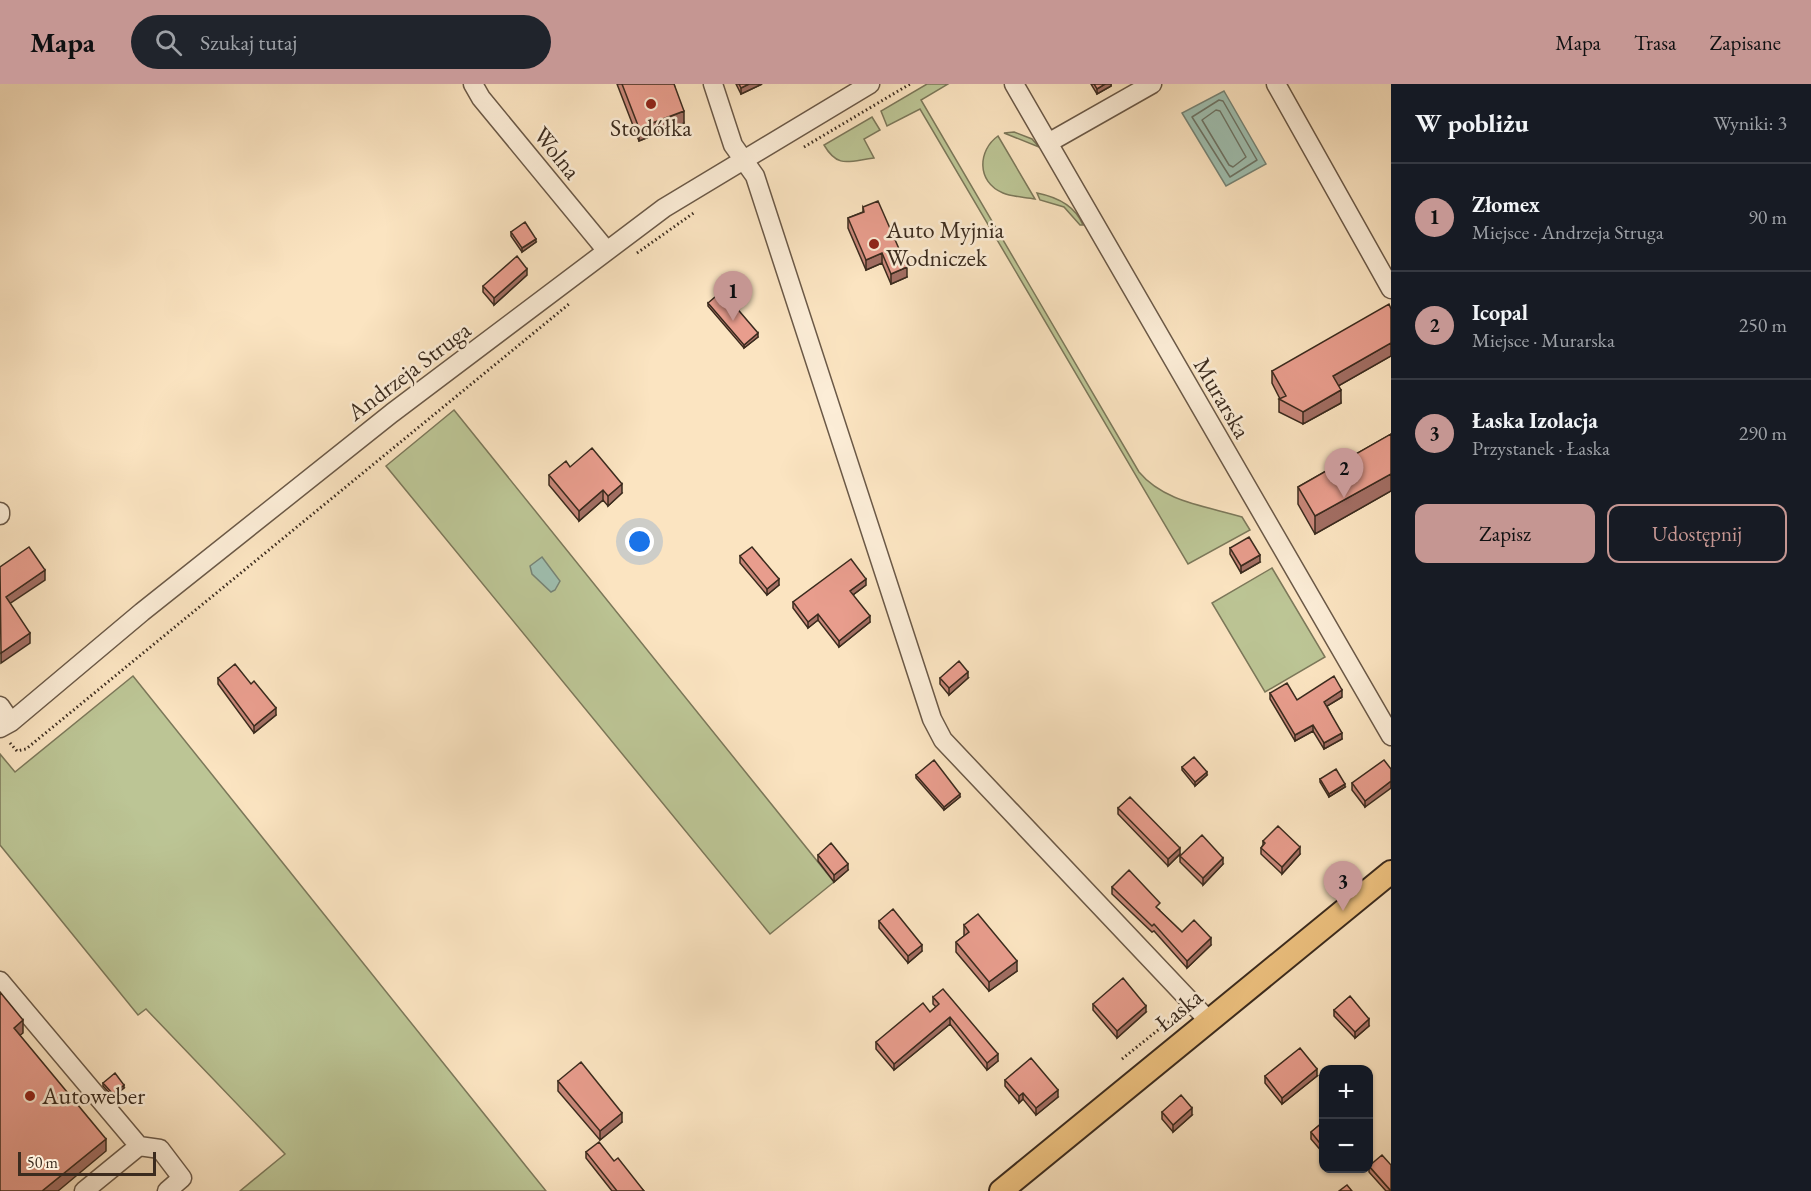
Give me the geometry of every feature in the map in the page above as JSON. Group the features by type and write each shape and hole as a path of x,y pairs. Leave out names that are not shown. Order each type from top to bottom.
{"main road":[{"name":"Łaska","path":"1001,1191 1391,872"}],"street":[{"name":"Wolna","path":"473,84 481,98 607,251"},
{"path":"713,84 734,145 755,177 932,719 943,740 1209,1021"},
{"name":"Andrzeja Struga","path":"6,729 142,612 392,413 664,208 870,84"},
{"name":"Murarska","path":"1014,84 1391,736"},
{"path":"1048,143 1152,84"},
{"path":"1276,84 1383,256 1391,289"},
{"path":"0,706 6,729"},
{"path":"0,981 139,1146 160,1149 182,1178 167,1191"},
{"path":"84,1191 139,1146"}],"path":[{"path":"803,148 910,84"},
{"path":"630,258 702,208"},
{"path":"6,729 16,751 26,749 576,299"},
{"path":"1122,1059 1174,1017"}],"green space":[{"path":"927,84 948,84 921,100 1139,472 1149,482 1173,497 1242,517 1250,530 1188,564 920,109 887,126 881,111"},
{"path":"872,117 880,130 864,139 874,158 845,162 834,158 829,153 824,145"},
{"path":"1014,132 1032,139 1039,147 1004,133"},
{"path":"998,136 1035,199 1003,193 988,181 984,174 984,157 991,142"},
{"path":"1037,193 1052,197 1070,207 1083,225 1080,225 1064,207 1040,200"},
{"path":"454,410 834,882 770,934 386,466"},
{"path":"1272,568 1325,657 1265,692 1212,603"},
{"path":"133,676 546,1191 240,1191 285,1154 146,1009 138,1015 0,845 0,754 15,772"}],"water":[{"path":"1224,91 1266,164 1226,186 1182,113"},
{"path":"542,557 560,581 555,590 551,592 532,574 530,566"}],"building":[{"name":"Stodółka","path":"622,84 674,84 684,111 639,128"},
{"path":"1094,84 1105,84 1097,89"},
{"name":"Auto Myjnia Wodniczek","path":"878,201 907,267 891,274 882,253 866,260 848,218 864,212 863,207"},
{"path":"525,222 536,239 522,248 511,232"},
{"path":"517,256 527,269 494,298 483,286"},
{"path":"722,291 758,333 744,345 708,303"},
{"path":"1389,304 1391,343 1333,376 1341,390 1303,412 1279,399 1286,396 1272,371"},
{"path":"1391,434 1391,474 1315,516 1298,487"},
{"path":"592,448 622,484 608,496 603,490 579,511 549,475 566,461 570,467"},
{"path":"1249,537 1260,555 1241,566 1230,548"},
{"path":"29,547 45,570 6,597 30,633 1,653 0,567"},
{"path":"752,547 779,579 767,589 740,556"},
{"path":"851,559 866,579 850,591 870,616 839,641 818,614 808,622 793,602"},
{"path":"959,661 968,672 949,688 940,678"},
{"path":"235,664 251,684 254,681 276,708 254,726 218,678"},
{"path":"1334,676 1342,690 1324,702 1342,733 1324,743 1313,725 1295,735 1270,693 1287,683 1297,700"},
{"path":"1194,757 1207,772 1195,782 1182,767"},
{"path":"934,760 960,794 944,807 916,775"},
{"path":"1384,760 1391,769 1391,781 1365,801 1352,783"},
{"path":"1336,769 1345,784 1329,794 1320,779"},
{"path":"1130,797 1180,848 1168,859 1118,808"},
{"path":"1278,826 1300,847 1282,867 1261,848 1265,843 1263,841"},
{"path":"1202,835 1223,858 1203,878 1180,856"},
{"path":"831,843 848,864 834,875 818,855"},
{"path":"1129,870 1160,903 1156,907 1182,932 1194,920 1211,938 1187,961 1154,924 1152,926 1112,887"},
{"path":"893,909 922,945 908,956 879,921"},
{"path":"978,914 1017,961 989,982 956,942 969,932 964,925"},
{"path":"1123,978 1146,1006 1117,1031 1093,1004"},
{"path":"943,989 998,1054 987,1063 950,1017 894,1064 876,1042 923,1003 930,1012 939,1004 933,997"},
{"name":"Autoweber","path":"0,992 23,1020 14,1028 106,1139 42,1191 0,1191"},
{"path":"1350,996 1369,1019 1355,1032 1334,1010"},
{"path":"1300,1048 1317,1069 1282,1098 1265,1076"},
{"path":"1031,1058 1058,1090 1036,1108 1023,1093 1019,1096 1005,1080"},
{"path":"581,1062 622,1113 600,1131 558,1081"},
{"path":"115,1073 124,1085 113,1094 103,1083"},
{"path":"1181,1095 1192,1108 1173,1125 1162,1112"},
{"path":"1319,1125 1319,1142 1311,1132"},
{"path":"599,1142 614,1161 618,1158 644,1191 617,1191 586,1152"},
{"path":"1382,1155 1391,1165 1391,1191 1373,1171 1373,1163"},
{"path":"1347,1185 1352,1191 1339,1191"}],"place":[{"name":"Stodółka","path":"651,104"},
{"name":"Auto Myjnia Wodniczek","path":"874,244"},
{"name":"Złomex","path":"733,321"},
{"name":"Icopal","path":"1344,498"},
{"name":"Łaska Izolacja","path":"1343,911"},
{"name":"Autoweber","path":"30,1096"}]}
